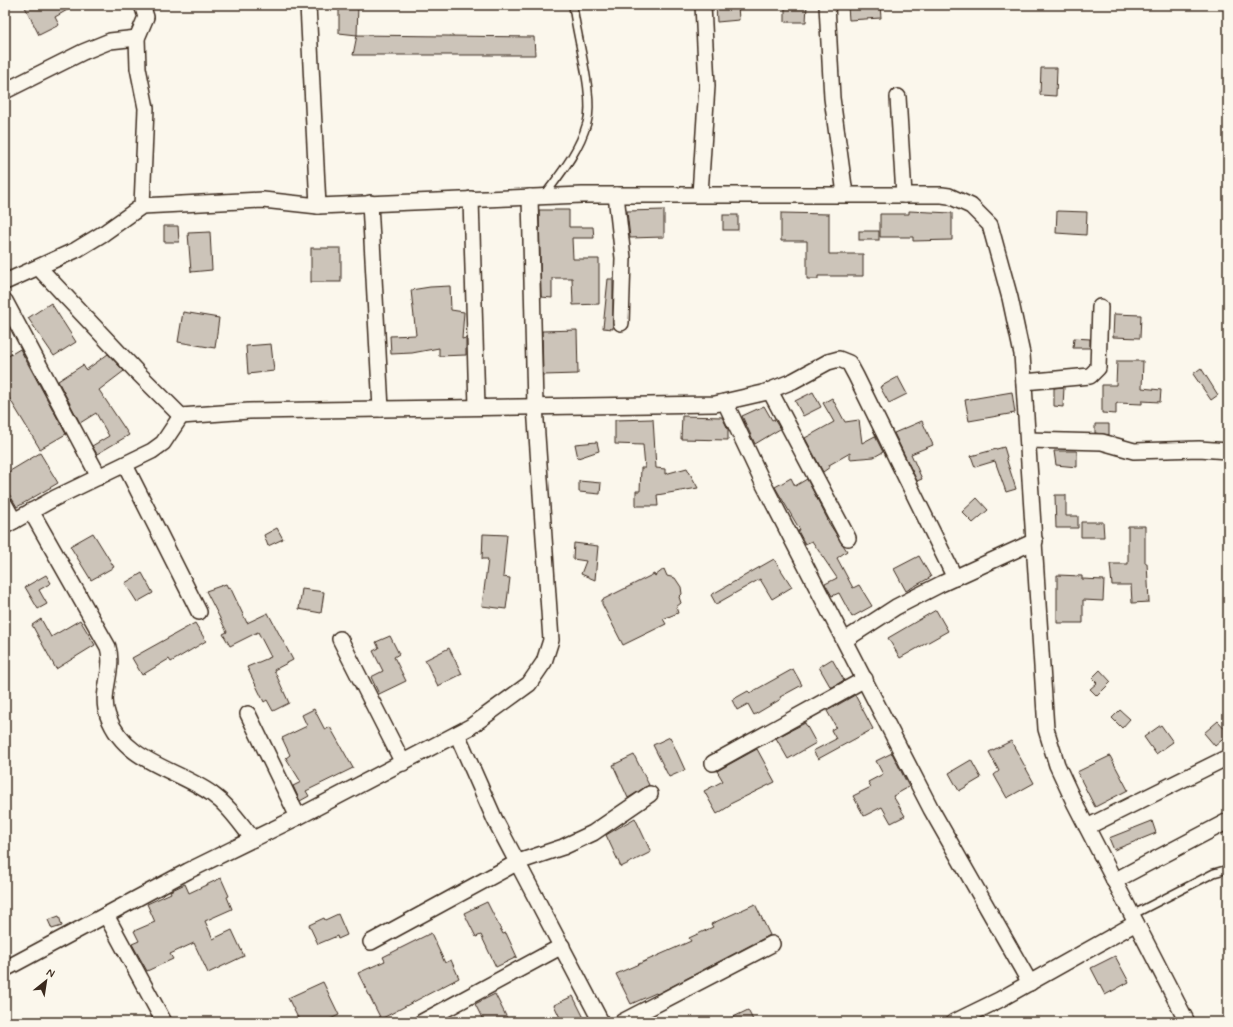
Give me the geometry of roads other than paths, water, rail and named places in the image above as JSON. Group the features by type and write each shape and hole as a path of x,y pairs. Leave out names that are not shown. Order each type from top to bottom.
{"street":[{"path":"142,5 146,18 137,38 138,68 146,108 142,206"},
{"path":"308,5 318,206"},
{"path":"700,194 706,86 703,5"},
{"path":"827,5 832,98 845,194"},
{"path":"5,91 83,52 110,42 137,38"},
{"path":"898,97 904,195"},
{"path":"5,282 39,268 76,250 104,233 142,206 263,200 318,206 471,199 700,194 950,196 971,206 990,225 1010,298 1022,354 1046,729 1057,765 1186,1022"},
{"path":"616,195 623,258 621,323"},
{"path":"5,969 188,871 298,817 470,727 529,684 544,662 551,640 535,406 537,197"},
{"path":"471,199 477,407"},
{"path":"370,203 381,409"},
{"path":"39,268 136,372 181,416 249,411 715,404 770,391 793,381 828,362 839,359 849,363 955,578"},
{"path":"5,301 99,477"},
{"path":"1024,382 1090,376 1098,368 1100,307"},
{"path":"770,391 848,538"},
{"path":"725,402 764,485 931,809 1030,983"},
{"path":"5,505 10,524 31,511 152,451 163,443 181,416"},
{"path":"1028,440 1102,442 1134,451 1199,449 1228,451"},
{"path":"125,465 199,612"},
{"path":"31,511 108,647 111,662 106,706 111,724 126,745 140,757 198,786 226,805 253,839"},
{"path":"845,640 896,607 1035,541"},
{"path":"340,639 402,763"},
{"path":"713,763 865,679"},
{"path":"248,714 298,817"},
{"path":"457,734 495,820 601,1022"},
{"path":"1087,827 1228,757"},
{"path":"371,942 518,862 563,847 593,833 650,794"},
{"path":"1114,881 1228,821"},
{"path":"106,914 164,1022"},
{"path":"954,1022 1030,983 1134,919"},
{"path":"622,1022 772,944"},
{"path":"422,1022 562,946"}],"lane":[{"path":"537,197 572,159 587,122 589,100 573,5"},
{"path":"1134,919 1214,873 1228,869"}]}
